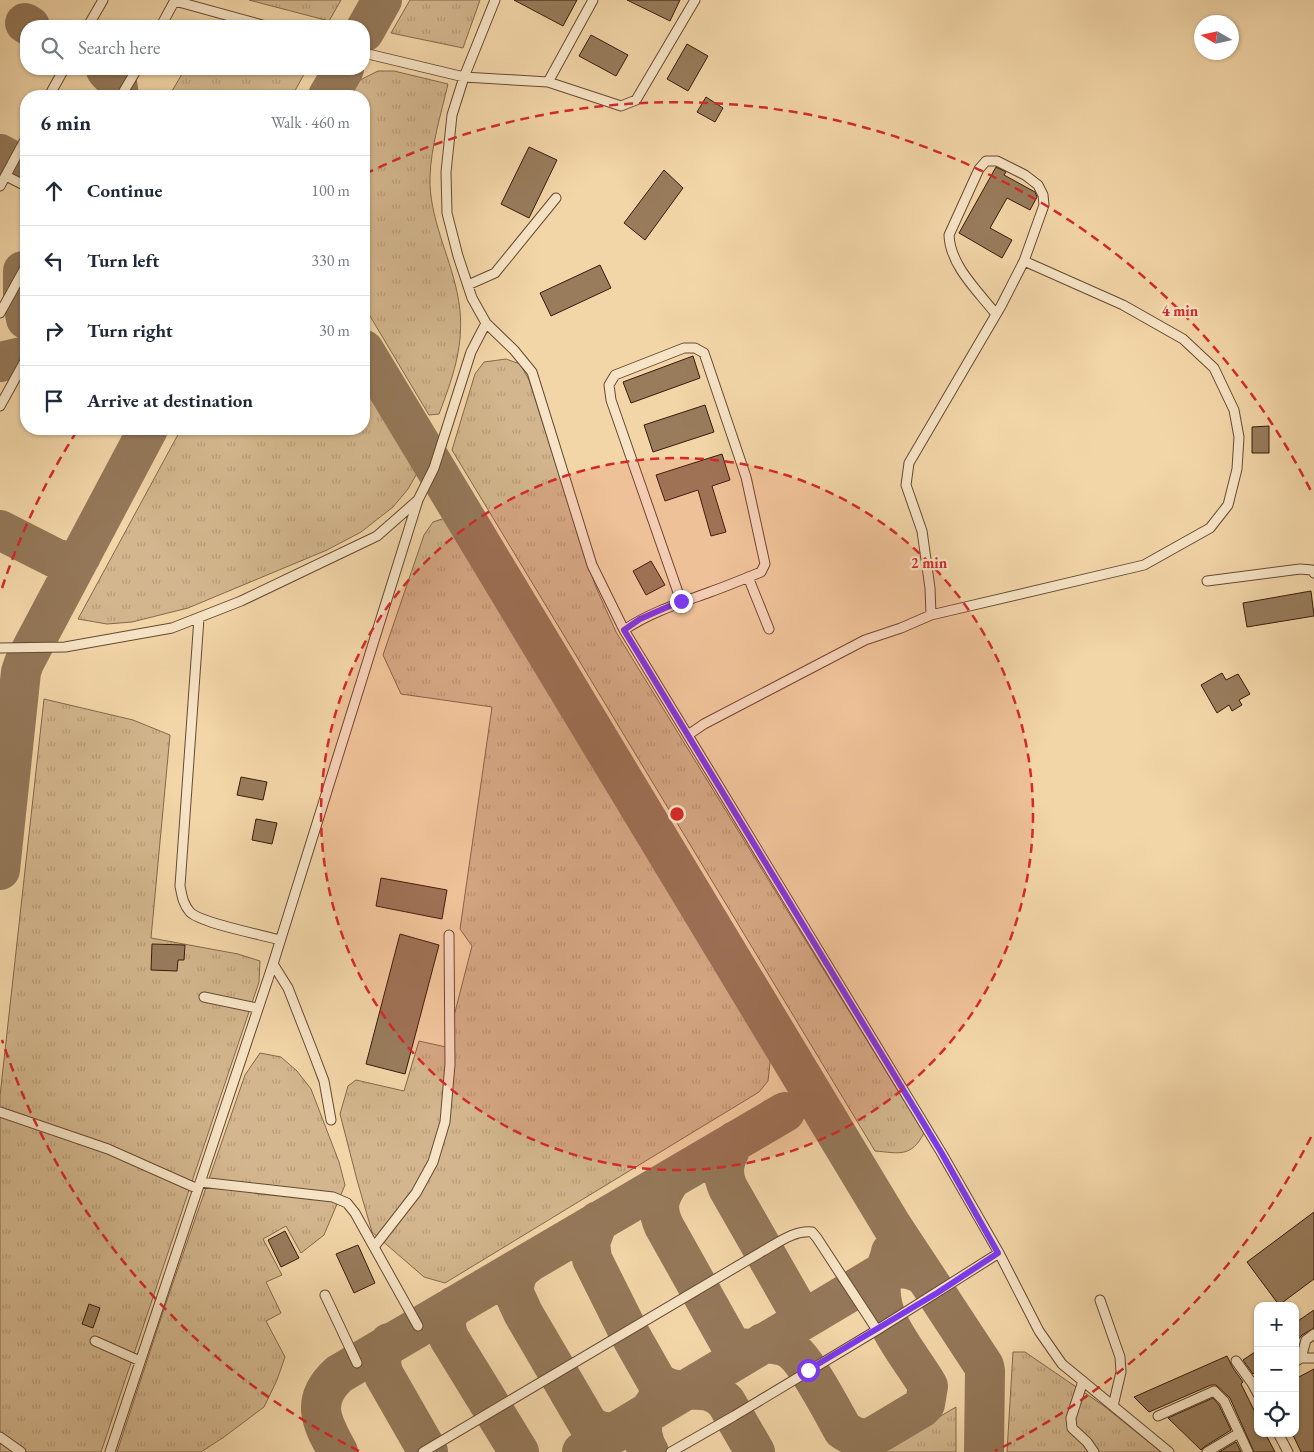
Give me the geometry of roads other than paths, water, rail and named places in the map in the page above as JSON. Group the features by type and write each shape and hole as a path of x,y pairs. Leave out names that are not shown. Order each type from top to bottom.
{"lane":[{"path":"91,20 102,0"},
{"path":"163,20 175,0 245,20"},
{"path":"495,0 464,76 452,115 446,172 447,213 458,256 472,298 486,323 514,350 532,372 592,565 624,630 931,1135 998,1253 1039,1331 1062,1364 1169,1452"},
{"path":"548,82 593,0"},
{"path":"370,54 464,76 548,82 621,106 636,100 695,0"},
{"path":"52,90 61,75"},
{"path":"125,90 133,75"},
{"path":"0,186 20,149"},
{"path":"931,615 930,588 922,531 906,484 908,463 1000,306 1024,261 1044,205 1043,195 1038,185 1025,175 997,161 986,161 979,169 949,235 949,247 955,261 995,313"},
{"path":"6,176 20,183"},
{"path":"468,285 495,273 556,198"},
{"path":"688,735 704,724 865,640 902,628 931,615 1144,565 1210,528 1228,505 1237,469 1239,437 1234,410 1214,368 1184,339 1123,304 1024,261"},
{"path":"0,313 20,277"},
{"path":"110,1452 273,964 418,500 434,468 471,352 486,323"},
{"path":"624,630 640,619 681,601 762,572 765,564 746,477 704,352 695,348 684,348 615,375 609,385 611,400 681,601"},
{"path":"0,406 20,370"},
{"path":"0,648 65,647 172,628 241,601 376,536 418,500"},
{"path":"1207,582 1300,569 1312,570 1314,573"},
{"path":"748,577 770,629"},
{"path":"199,618 180,886 183,903 191,914 205,920 280,940"},
{"path":"374,1247 416,1193 433,1162 446,1122 450,1064 449,935"},
{"path":"273,964 288,988 321,1074 331,1120"},
{"path":"204,997 257,1008"},
{"path":"0,1112 108,1149 199,1185 333,1197 346,1204 355,1214 418,1326"},
{"path":"423,1452 763,1251 804,1231 812,1232 817,1238 877,1330"},
{"path":"671,1452 877,1330 998,1253"},
{"path":"325,1295 357,1363"},
{"path":"1100,1300 1120,1357 1121,1372 1114,1406"},
{"path":"1299,1358 1306,1340 1314,1334"},
{"path":"95,1341 140,1361"},
{"path":"1299,1360 1314,1358"},
{"path":"1236,1361 1254,1381"},
{"path":"1083,1381 1071,1418 1072,1428 1087,1442 1094,1452"},
{"path":"1158,1416 1214,1391 1224,1401 1248,1452"},
{"path":"1206,1452 1239,1433"},
{"path":"0,1437 21,1452"},
{"path":"1280,1437 1288,1452"}]}
